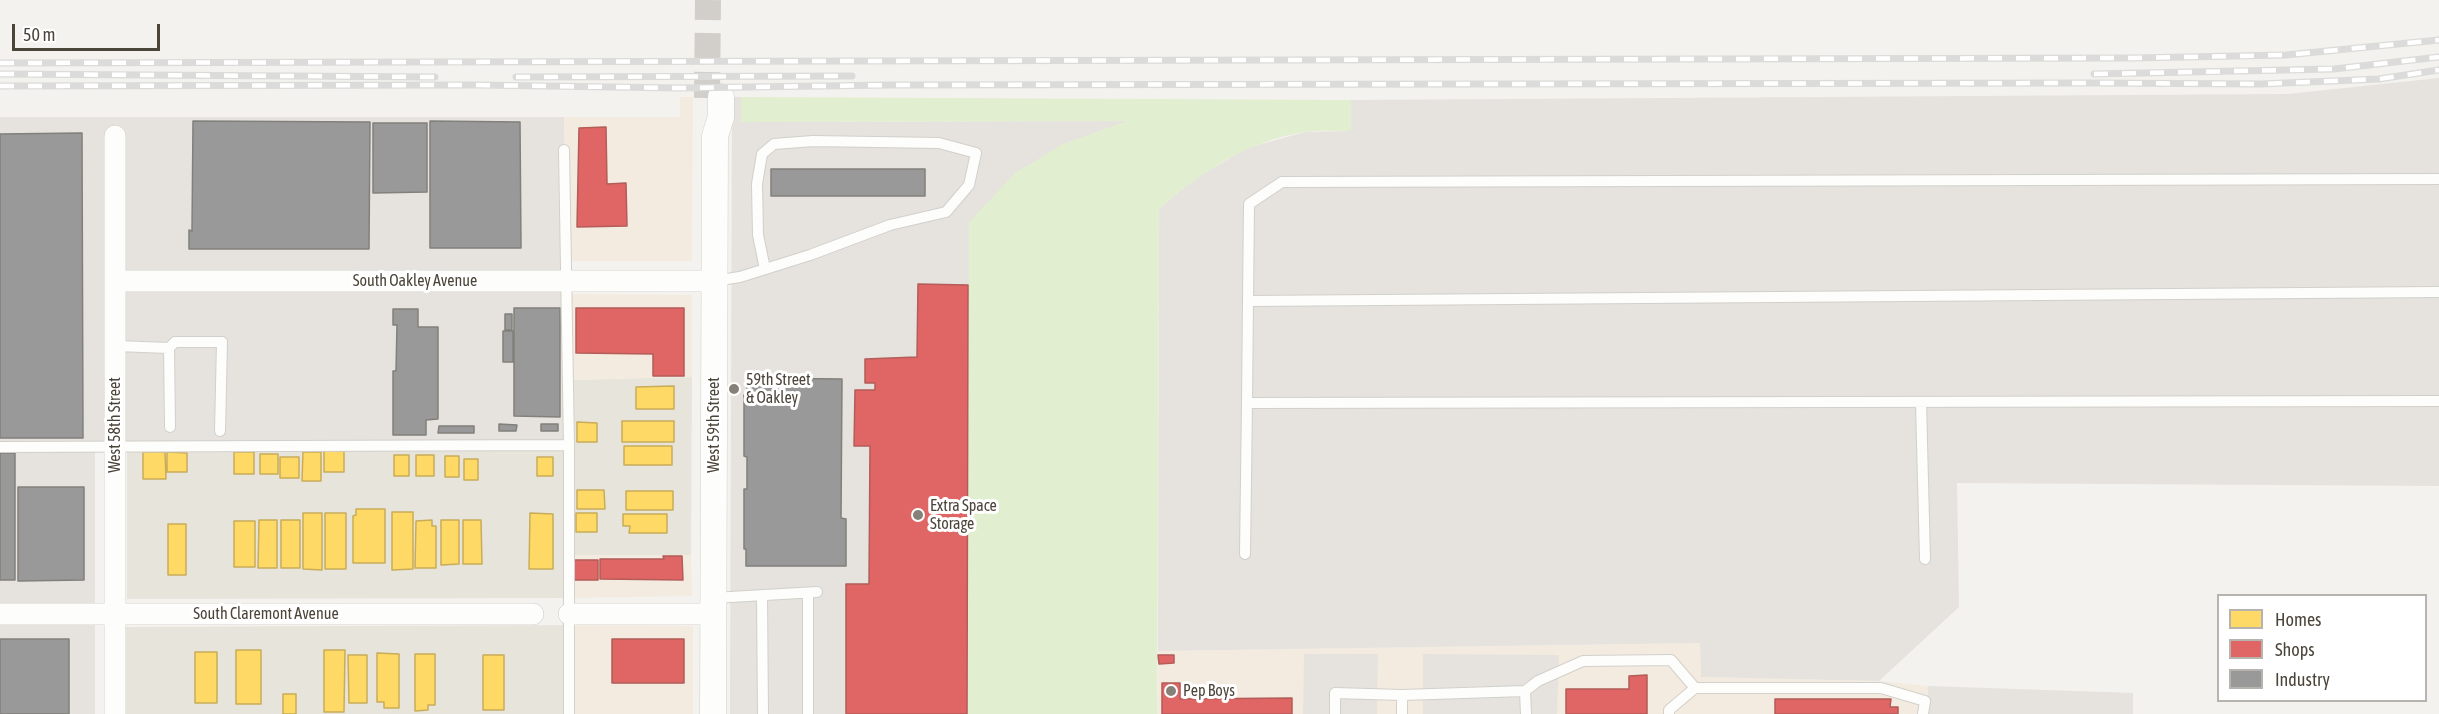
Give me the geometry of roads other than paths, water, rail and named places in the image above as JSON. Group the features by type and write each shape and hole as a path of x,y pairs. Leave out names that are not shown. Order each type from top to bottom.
{"street":[{"name":"West 59th Street","path":"712,714 715,136 721,117 714,97"},
{"name":"West 58th Street","path":"115,136 115,714"},
{"name":"South Oakley Avenue","path":"116,281 714,281"},
{"path":"569,614 713,606"},
{"name":"South Claremont Avenue","path":"0,614 533,614"}],"lane":[{"path":"714,281 740,277 810,255 890,225 946,212 969,185 976,153 939,144 813,141 774,144 762,154 758,184 758,235 765,269"},
{"path":"564,150 569,445 569,714"},
{"path":"1245,554 1249,204 1282,182 2439,179"},
{"path":"1248,301 2439,292"},
{"path":"170,427 169,348 175,342 222,342 220,431"},
{"path":"116,346 169,348"},
{"path":"1247,403 2439,401"},
{"path":"1921,402 1925,559"},
{"path":"0,447 569,445"},
{"path":"713,606 762,596 813,592 808,714"},
{"path":"762,596 763,714"},
{"path":"1335,714 1335,693 1525,691 1538,681 1583,661 1671,660 1695,688"},
{"path":"1669,714 1669,710 1695,688 1881,688 1925,701 1923,714"},
{"path":"1525,691 1526,714"},
{"path":"1402,694 1402,714"}],"tunnel":[{"path":"707,98 708,0"}],"railway":[{"path":"0,63 2134,58 2286,55 2439,40"},
{"path":"2094,74 2334,69 2439,57"},
{"path":"0,86 478,85 679,88 891,85 2261,84 2379,79 2439,70"},
{"path":"0,74 435,77"},
{"path":"516,77 852,76"}],"place":[{"name":"59th Street & Oakley","path":"734,389"},
{"name":"Extra Space Storage","path":"918,515"},
{"name":"Pep Boys","path":"1171,691"}]}
